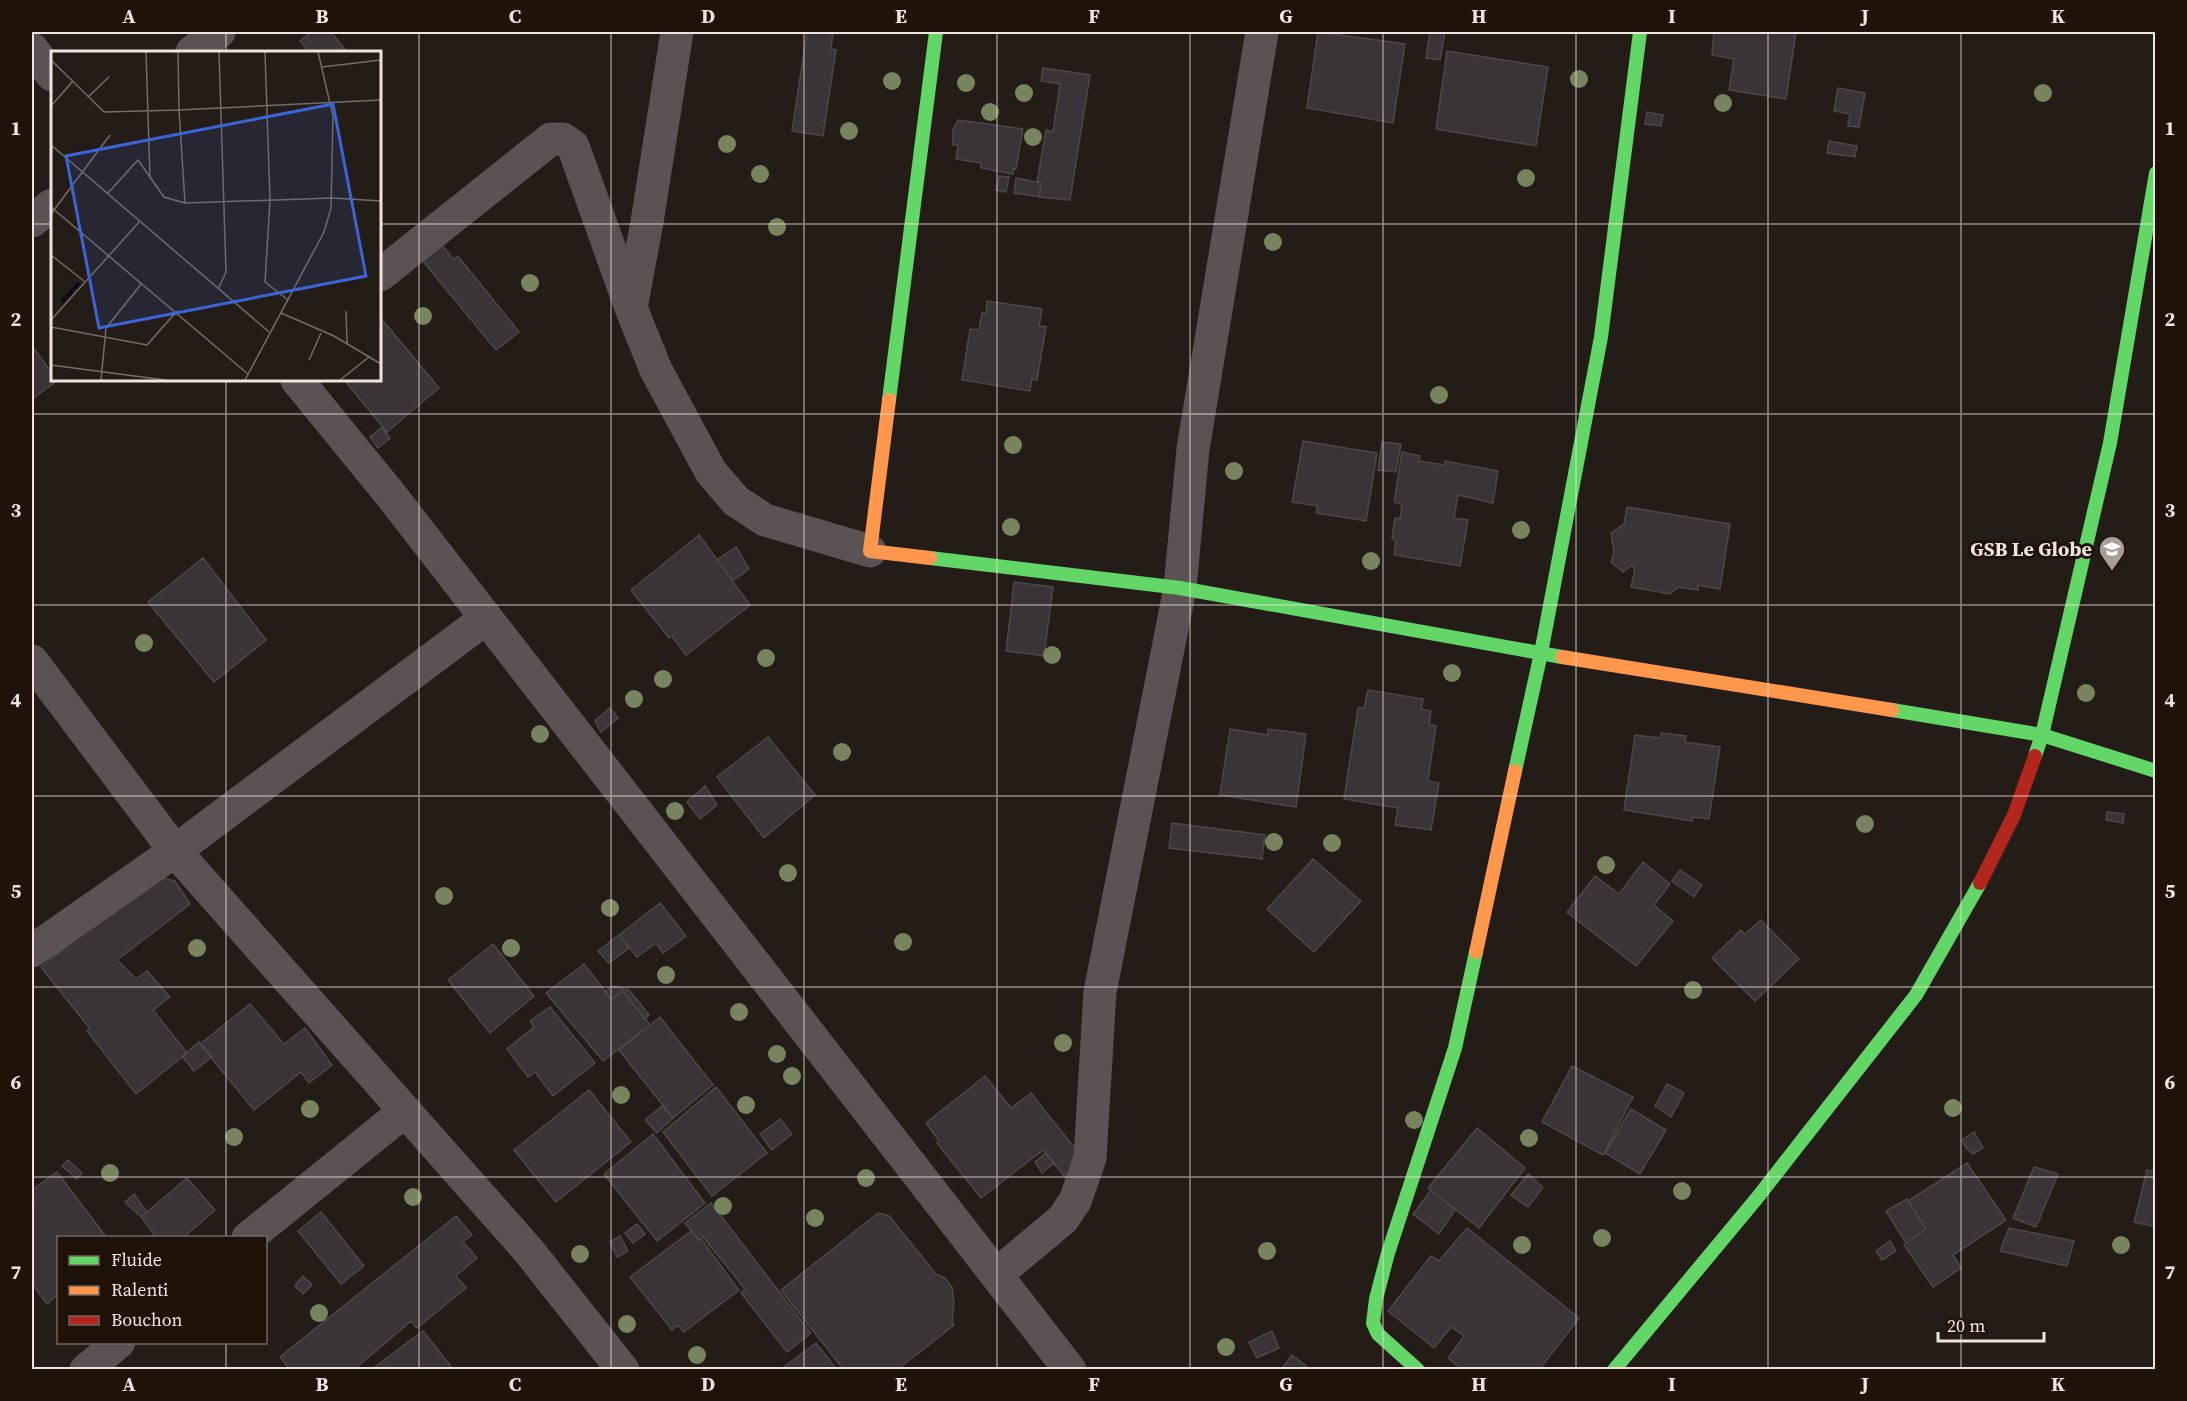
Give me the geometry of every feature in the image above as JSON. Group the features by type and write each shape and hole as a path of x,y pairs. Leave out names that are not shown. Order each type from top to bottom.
{"street":[{"path":"193,51 219,32"},
{"path":"631,308 677,32"},
{"path":"870,551 936,32"},
{"path":"996,1275 1063,1219 1082,1186 1090,1158 1100,992 1180,588 1193,449 1262,32"},
{"path":"1418,1370 1378,1334 1373,1323 1376,1299 1388,1253 1455,1048 1541,653 1601,337 1640,32"},
{"path":"32,49 51,74"},
{"path":"381,274 551,139 563,139 573,146 631,308 656,370 711,472 736,501 765,520 870,551 1180,588 1541,653 2042,735 2156,771"},
{"path":"1614,1370 1757,1198 1916,995 1988,870 2014,815 2042,735 2110,444 2156,172"},
{"path":"32,221 51,206"},
{"path":"298,381 390,494 1070,1370"},
{"path":"32,951 175,851 485,619"},
{"path":"32,662 175,851 528,1250 623,1370"},
{"path":"250,1236 405,1111"},
{"path":"86,1370 116,1344"}],"building":[{"path":"312,32 331,32 346,51 308,51 300,41"},
{"path":"807,32 833,33 831,49 836,50 823,136 792,131"},
{"path":"1318,32 1405,44 1393,123 1307,108"},
{"path":"1430,32 1445,32 1440,60 1426,58"},
{"path":"1714,32 1796,32 1786,99 1729,90 1734,59 1712,55"},
{"path":"1447,51 1548,67 1536,146 1436,129"},
{"path":"1043,68 1090,75 1070,200 1039,197 1041,183 1037,182 1046,130 1053,132 1060,84 1041,81"},
{"path":"1838,88 1865,93 1859,127 1848,126 1850,114 1834,111"},
{"path":"1647,112 1663,115 1661,126 1645,124"},
{"path":"958,120 1023,129 1016,169 1013,168 1013,174 981,168 981,163 956,159 958,145 953,145 953,130"},
{"path":"1829,141 1857,146 1855,157 1827,153"},
{"path":"999,176 1009,177 1006,192 996,190"},
{"path":"1016,178 1041,183 1039,197 1014,193"},
{"path":"437,239 454,260 458,256 519,332 496,350 417,254"},
{"path":"987,301 1042,309 1039,326 1046,327 1037,380 1032,379 1030,391 962,380 970,329 979,330 982,313 986,313"},
{"path":"381,318 439,388 387,432 345,381 381,381"},
{"path":"32,346 51,372 51,381 57,381 32,399"},
{"path":"382,427 390,438 378,448 370,437"},
{"path":"1303,441 1377,453 1366,521 1316,513 1318,506 1292,502"},
{"path":"1382,442 1401,444 1396,472 1378,470"},
{"path":"1402,452 1420,456 1419,461 1444,465 1445,461 1498,471 1493,503 1458,495 1454,518 1468,520 1460,566 1394,555 1396,542 1392,538 1395,518 1400,519 1402,504 1394,502"},
{"path":"1627,507 1730,524 1720,589 1698,585 1698,590 1678,587 1670,594 1631,587 1635,570 1632,565 1623,572 1611,562 1614,552 1611,533 1624,524"},
{"path":"699,535 750,605 686,655 672,636 669,638 631,590"},
{"path":"736,547 749,569 733,581 717,560"},
{"path":"203,558 266,640 214,682 148,602"},
{"path":"1014,582 1053,587 1044,656 1006,651"},
{"path":"1368,690 1423,699 1421,709 1431,711 1429,724 1436,726 1428,781 1439,783 1431,830 1395,825 1398,808 1344,799 1358,708 1364,708"},
{"path":"610,708 618,718 601,732 595,721"},
{"path":"1230,729 1268,735 1268,729 1306,734 1296,807 1220,795"},
{"path":"1661,733 1686,736 1685,742 1720,747 1709,819 1693,817 1692,821 1624,810 1635,735 1660,738"},
{"path":"768,737 815,795 764,838 717,777"},
{"path":"705,786 717,805 700,819 687,802"},
{"path":"2107,812 2124,814 2123,823 2106,820"},
{"path":"1172,823 1265,835 1262,859 1169,848"},
{"path":"1313,859 1361,901 1314,952 1267,909"},
{"path":"1643,862 1670,884 1654,905 1673,921 1636,966 1567,912 1595,876 1619,894"},
{"path":"1680,870 1702,885 1694,897 1672,881"},
{"path":"154,876 175,881 190,904 117,960 136,979 147,971 170,997 153,1010 187,1053 136,1094 87,1031 90,1029 41,967"},
{"path":"660,903 686,936 663,953 656,943 637,957 619,935"},
{"path":"1761,920 1799,959 1755,1001 1712,958 1741,930 1745,934"},
{"path":"619,935 629,948 609,963 598,951"},
{"path":"493,944 534,996 490,1033 448,980"},
{"path":"584,964 611,999 623,991 650,1025 603,1061 546,993"},
{"path":"612,986 629,990 649,1015 645,1019 623,991 611,999 605,992"},
{"path":"250,1004 284,1044 305,1028 332,1065 309,1083 301,1072 254,1110 200,1044"},
{"path":"550,1007 595,1063 553,1096 535,1072 528,1077 507,1049 534,1027 530,1021"},
{"path":"660,1017 713,1085 673,1118 619,1050"},
{"path":"199,1042 212,1057 194,1071 182,1056"},
{"path":"1572,1066 1633,1097 1603,1155 1542,1122"},
{"path":"985,1076 1011,1108 1031,1093 1084,1160 1065,1177 1043,1150 981,1198 937,1143 939,1141 926,1123"},
{"path":"1667,1084 1684,1093 1671,1117 1655,1106"},
{"path":"716,1087 767,1153 712,1196 663,1132"},
{"path":"589,1090 631,1142 556,1202 514,1150"},
{"path":"662,1106 673,1118 657,1133 645,1120"},
{"path":"1631,1109 1666,1130 1640,1174 1605,1153"},
{"path":"780,1119 792,1134 772,1150 760,1134"},
{"path":"1477,1128 1525,1168 1479,1228 1428,1188"},
{"path":"1974,1132 1983,1148 1973,1154 1962,1140"},
{"path":"653,1134 705,1203 657,1241 604,1174"},
{"path":"1046,1153 1054,1163 1042,1173 1035,1162"},
{"path":"68,1160 82,1173 77,1179 62,1166"},
{"path":"1967,1163 2006,1220 1953,1255 1961,1268 1933,1287 1904,1245 1926,1229 1908,1201"},
{"path":"2034,1167 2058,1174 2036,1227 2013,1218"},
{"path":"2147,1170 2156,1172 2156,1227 2134,1222"},
{"path":"57,1172 105,1236 57,1236 57,1295 47,1304 32,1284 32,1204 35,1202 32,1190"},
{"path":"1528,1174 1543,1187 1528,1207 1511,1195"},
{"path":"187,1178 215,1210 185,1236 155,1236 141,1217"},
{"path":"1431,1190 1455,1210 1439,1234 1413,1214"},
{"path":"134,1194 147,1212 141,1217 125,1202"},
{"path":"1907,1199 1926,1229 1906,1243 1886,1211"},
{"path":"711,1203 811,1333 787,1352 741,1293 745,1289 703,1237 699,1240 685,1223"},
{"path":"321,1212 364,1266 341,1284 298,1231"},
{"path":"878,1213 889,1216 936,1274 945,1278 952,1287 954,1303 952,1322 954,1325 902,1366 906,1370 844,1370 781,1290"},
{"path":"456,1216 472,1235 463,1242 477,1258 456,1276 466,1288 417,1328 411,1321 358,1366 360,1370 290,1370 280,1357"},
{"path":"637,1224 645,1234 633,1243 625,1233"},
{"path":"1467,1228 1579,1318 1539,1370 1462,1370 1448,1358 1464,1336 1451,1327 1434,1348 1388,1311 1431,1256 1439,1261"},
{"path":"2009,1228 2074,1241 2067,1266 2000,1251"},
{"path":"691,1231 699,1240 701,1239 739,1290 684,1332 678,1325 672,1330 630,1277"},
{"path":"620,1236 628,1251 617,1257 610,1242"},
{"path":"1890,1241 1896,1251 1882,1260 1876,1251"},
{"path":"303,1276 312,1285 303,1294 295,1286"},
{"path":"423,1331 454,1370 372,1369"},
{"path":"1272,1331 1279,1348 1257,1358 1249,1342"},
{"path":"816,1343 837,1370 780,1370"},
{"path":"1292,1355 1311,1370 1281,1370"}],"traffic: fast":[{"path":"889,400 936,32"},
{"path":"1515,771 1541,653 1601,337 1640,32"},
{"path":"2035,756 2042,735 2110,443 2156,173"},
{"path":"930,558 1180,588 1562,657"},
{"path":"1892,710 2042,735 2156,771"},
{"path":"1614,1370 1757,1198 1916,995 1980,883"},
{"path":"1418,1370 1378,1334 1373,1323 1376,1299 1388,1253 1455,1048 1476,952"}],"traffic: slow":[{"path":"889,400 870,551 930,558"},
{"path":"1562,657 1892,710"},
{"path":"1476,952 1515,771"}],"traffic: jam":[{"path":"1980,883 2014,815 2035,756"}],"place":[{"name":"GSB Le Globe","path":"2112,572"}]}
